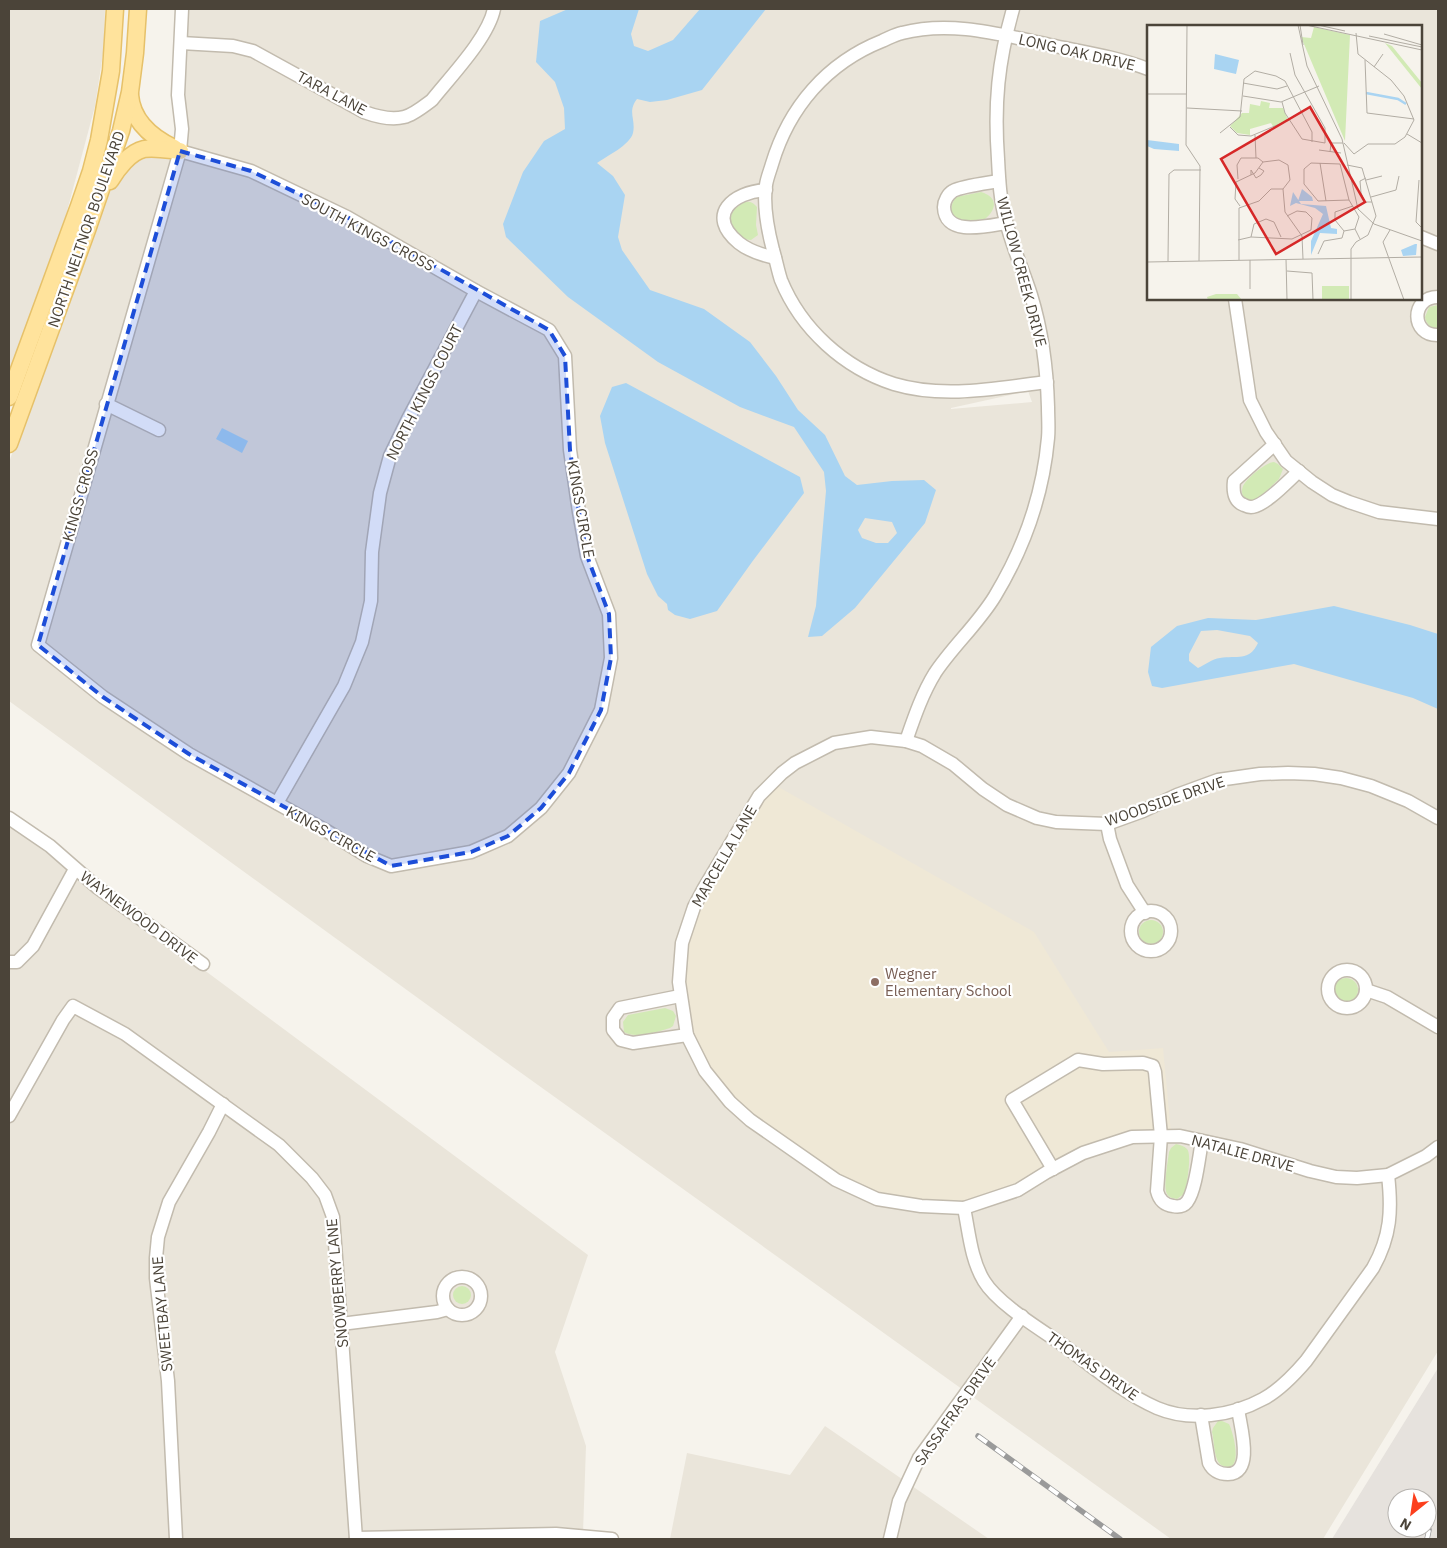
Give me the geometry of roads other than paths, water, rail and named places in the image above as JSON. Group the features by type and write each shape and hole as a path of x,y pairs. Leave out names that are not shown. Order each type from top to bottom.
{"main road":[{"name":"NORTH NELTNOR BOULEVARD","path":"9,398 91,171 99,140 111,71 115,9"},
{"name":"NORTH NELTNOR BOULEVARD","path":"9,444 121,131 130,92 138,9"},
{"path":"130,92 131,103 142,127 159,141 180,151"},
{"path":"97,202 113,177 133,155 144,149 180,151"}],"street":[{"path":"180,151 182,129 178,95 182,9"},
{"name":"TARA LANE","path":"181,43 233,46 248,50 364,112 382,117 404,117 432,100 481,39 490,23 494,9"},
{"name":"WILLOW CREEK DRIVE","path":"906,741 929,683 946,658 974,626 994,597 1011,567 1024,538 1041,486 1046,454 1048,435 1047,382 1042,341 1031,297 1006,223 999,181 996,100 998,77 1005,36 1014,9"},
{"name":"LONG OAK DRIVE","path":"1047,382 974,391 944,392 911,388 879,378 854,365 835,352 813,331 793,304 781,279 766,226 766,190 775,156 794,114 814,87 826,75 856,53 902,33 932,28 969,29 1107,57 1147,69"},
{"name":"KINGS CROSS","path":"180,151 38,644 103,697 183,750"},
{"name":"SOUTH KINGS CROSS","path":"180,151 251,171 347,217 476,291 549,330"},
{"path":"999,181 955,190 948,195 944,202 944,210 947,218 955,226 969,228 1006,223"},
{"path":"766,190 754,190 742,194 731,201 724,210 723,222 729,233 740,244 758,254 775,258"},
{"path":"1422,237 1438,244"},
{"name":"NORTH KINGS COURT","path":"277,803 344,686 362,642 371,601 372,552 380,493 390,456 476,291"},
{"path":"1438,297 1425,300 1417,313 1420,327 1426,333 1433,336 1438,335"},
{"path":"1235,300 1250,400 1266,432 1286,461 1312,482 1332,494 1364,508 1438,519"},
{"name":"KINGS CIRCLE","path":"183,750 367,856 391,866 471,852 508,836 541,808 569,773 601,710 611,658 609,614 587,556 579,512 570,450 565,356 549,330"},
{"path":"106,404 160,430"},
{"path":"1275,444 1234,481 1233,490 1240,504 1252,507 1262,503 1299,471"},
{"name":"MARCELLA LANE","path":"906,741 871,738 834,743 795,763 759,796 694,907 682,943 679,973 680,996 687,1036 705,1072 730,1102 758,1126 836,1180 877,1199 921,1206 964,1208"},
{"name":"WOODSIDE DRIVE","path":"906,741 922,746 944,758 994,798 1022,813 1056,822 1107,824 1218,780 1260,774 1288,773 1341,778 1371,786 1408,801 1438,818"},
{"name":"WAYNEWOOD DRIVE","path":"9,818 50,846 75,869 132,914 203,964"},
{"path":"1107,824 1110,839 1127,885 1145,912"},
{"name":"WAYNEWOOD DRIVE","path":"9,962 17,962 32,946 75,869"},
{"path":"1366,990 1387,997 1438,1027"},
{"path":"680,996 620,1008 613,1018 613,1030 621,1040 633,1043 687,1036"},
{"name":"SNOWBERRY LANE","path":"9,1116 63,1020 73,1006 125,1034 223,1104 279,1145 312,1178 325,1195 332,1217 356,1539"},
{"path":"1053,1169 1012,1100 1078,1060 1103,1064 1144,1063 1153,1066 1161,1136 1157,1191 1159,1199 1169,1206 1179,1207 1186,1203 1192,1192 1202,1141"},
{"name":"SWEETBAY LANE","path":"176,1539 168,1381 156,1278 158,1237 168,1202 223,1104"},
{"name":"NATALIE DRIVE","path":"964,1208 1018,1190 1083,1153 1132,1137 1180,1136 1240,1149 1326,1175 1357,1178 1388,1175 1426,1156 1438,1147"},
{"name":"THOMAS DRIVE","path":"964,1208 978,1268 984,1280 997,1297 1127,1392 1143,1401 1172,1413 1217,1414 1238,1409 1265,1398 1294,1375 1373,1268 1389,1229 1391,1200 1388,1175"},
{"path":"341,1324 448,1309"},
{"name":"SASSAFRAS DRIVE","path":"890,1539 899,1501 919,1458 1022,1316"},
{"path":"1202,1415 1209,1463 1220,1474 1233,1474 1239,1470 1245,1456 1238,1409"},
{"path":"356,1539 556,1534 612,1539"}],"water":[{"path":"568,9 639,9 631,34 634,46 648,51 673,40 700,9 766,9 702,90 667,100 650,102 637,99 632,112 633,133 628,142 597,163 613,176 625,195 618,237 622,250 650,290 704,309 750,342 776,376 798,410 825,435 845,476 857,485 924,480 936,490 925,523 855,608 822,636 808,637 816,606 826,491 824,472 794,427 740,407 658,362 568,297 506,237 503,224 523,172 544,141 565,129 564,108 555,82 536,62 540,21","holes":["865,518 892,522 897,533 888,543 876,543 862,538 858,530"]},
{"path":"626,383 800,477 804,493 717,611 690,619 675,615 668,610 667,604 658,596 647,574 605,443 600,416 612,387"},
{"path":"222,428 248,441 242,453 216,439"},
{"path":"1334,606 1438,634 1438,709 1413,698 1294,664 1162,688 1152,686 1148,672 1151,647 1177,626 1208,618 1256,620","holes":["1217,630 1250,636 1258,643 1251,653 1247,655 1217,659 1198,668 1189,661 1189,654 1201,631"]}],"railway":[{"path":"978,1436 1120,1539"}],"place":[{"name":"Wegner Elementary School","path":"875,982"}]}
